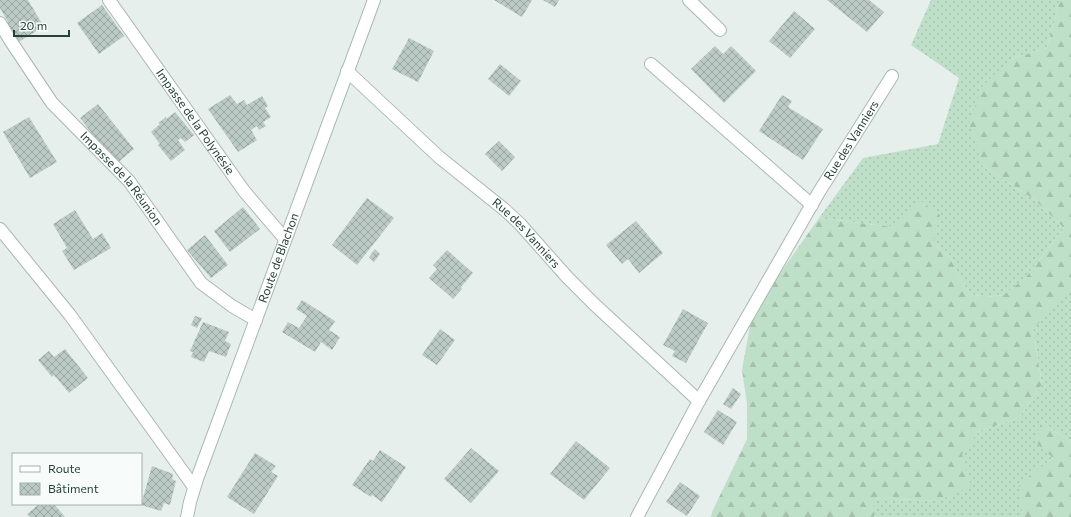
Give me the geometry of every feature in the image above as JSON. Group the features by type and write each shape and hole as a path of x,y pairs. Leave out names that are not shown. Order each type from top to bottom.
{"street":[{"name":"Impasse de la Polynésie","path":"109,0 244,191 286,239"},
{"name":"Route de Blachon","path":"187,517 194,487 374,0"},
{"path":"689,0 720,30"},
{"name":"Impasse de la Réunion","path":"0,23 52,103 129,181 201,283 232,306 256,320"},
{"path":"651,64 812,205"},
{"name":"Rue des Vanniers","path":"347,71 439,157 505,210 520,224 567,277 594,304 700,401"},
{"name":"Rue des Vanniers","path":"637,517 700,401 812,205 892,76"},
{"path":"0,229 70,315 194,487"}],"green space":[{"path":"931,0 1060,0 1047,48 1011,59 982,165 1035,200 1064,228 1026,277 1004,295 984,297 970,294 958,275 951,258 933,244 893,227 819,218 863,158 938,144 959,78 911,45"},
{"path":"1060,0 1071,0 1071,291 1061,296 1033,330 1042,384 1019,418 979,431 962,454 971,486 938,501 875,498 874,517 711,517 747,439 747,404 742,370 750,326 769,289 819,218 893,227 919,200 940,215 933,244 951,258 958,275 970,294 984,297 1004,295 1026,277 1064,228 1035,200 982,165 969,123 983,85 1011,59 1047,48"},
{"path":"1071,291 1071,442 1042,422 1053,458 1020,484 1023,517 874,517 874,498 938,501 961,454 979,431 1019,418 1042,384 1033,330 1061,295"},
{"path":"1042,422 1071,442 1071,517 1023,517 1019,484 1053,458 1033,440"}],"building":[{"path":"0,0 28,0 44,27 15,44 3,25 8,22 0,8"},
{"path":"494,0 532,0 522,17"},
{"path":"543,0 559,0 555,7"},
{"path":"827,0 869,0 884,12 867,32"},
{"path":"102,5 124,36 99,54 77,23"},
{"path":"794,11 815,29 790,58 769,41"},
{"path":"409,38 434,51 418,82 392,69"},
{"path":"715,46 723,54 731,46 756,71 724,103 691,69"},
{"path":"500,64 521,81 509,96 488,79"},
{"path":"230,95 237,104 244,100 247,105 262,96 268,106 265,108 271,117 263,122 266,126 259,130 257,126 251,130 257,140 238,152 208,109"},
{"path":"782,95 792,101 788,107 823,129 803,160 759,131"},
{"path":"98,104 134,149 116,164 80,118"},
{"path":"175,112 194,135 185,142 181,138 178,140 185,150 171,161 158,145 160,144 151,132 160,124 158,123"},
{"path":"29,117 57,162 30,178 3,132"},
{"path":"499,141 515,157 502,171 485,154"},
{"path":"367,198 394,218 357,265 332,245"},
{"path":"243,207 260,229 230,252 214,231"},
{"path":"75,210 93,239 102,233 111,248 74,270 62,251 67,248 53,224"},
{"path":"636,221 663,253 639,273 628,259 622,264 606,245"},
{"path":"205,235 228,265 211,278 187,250"},
{"path":"375,249 380,254 374,262 369,257"},
{"path":"447,250 473,273 453,299 429,278 437,269 433,265"},
{"path":"302,300 335,321 329,330 340,337 332,350 321,342 315,352 282,332 288,322 299,328 307,316 296,309"},
{"path":"683,309 708,323 686,363 672,356 675,351 663,345"},
{"path":"195,316 202,318 197,328 191,325"},
{"path":"203,322 229,332 225,341 231,344 226,357 209,351 204,362 191,357 193,352 190,351"},
{"path":"440,329 455,340 437,365 422,355"},
{"path":"65,349 88,378 69,393 54,375 52,377 38,360 49,351 54,357"},
{"path":"733,388 741,394 731,409 723,404"},
{"path":"718,410 737,422 723,445 704,432"},
{"path":"576,441 610,468 584,500 550,474"},
{"path":"471,448 499,471 471,503 444,479"},
{"path":"380,450 406,467 382,502 352,485 370,459 373,461"},
{"path":"255,453 276,466 271,472 278,476 254,514 227,497"},
{"path":"152,466 173,474 172,479 176,481 170,505 164,503 161,511 141,505"},
{"path":"680,482 700,496 687,516 666,502"},
{"path":"38,505 55,505 65,517 30,517 27,514"}]}
